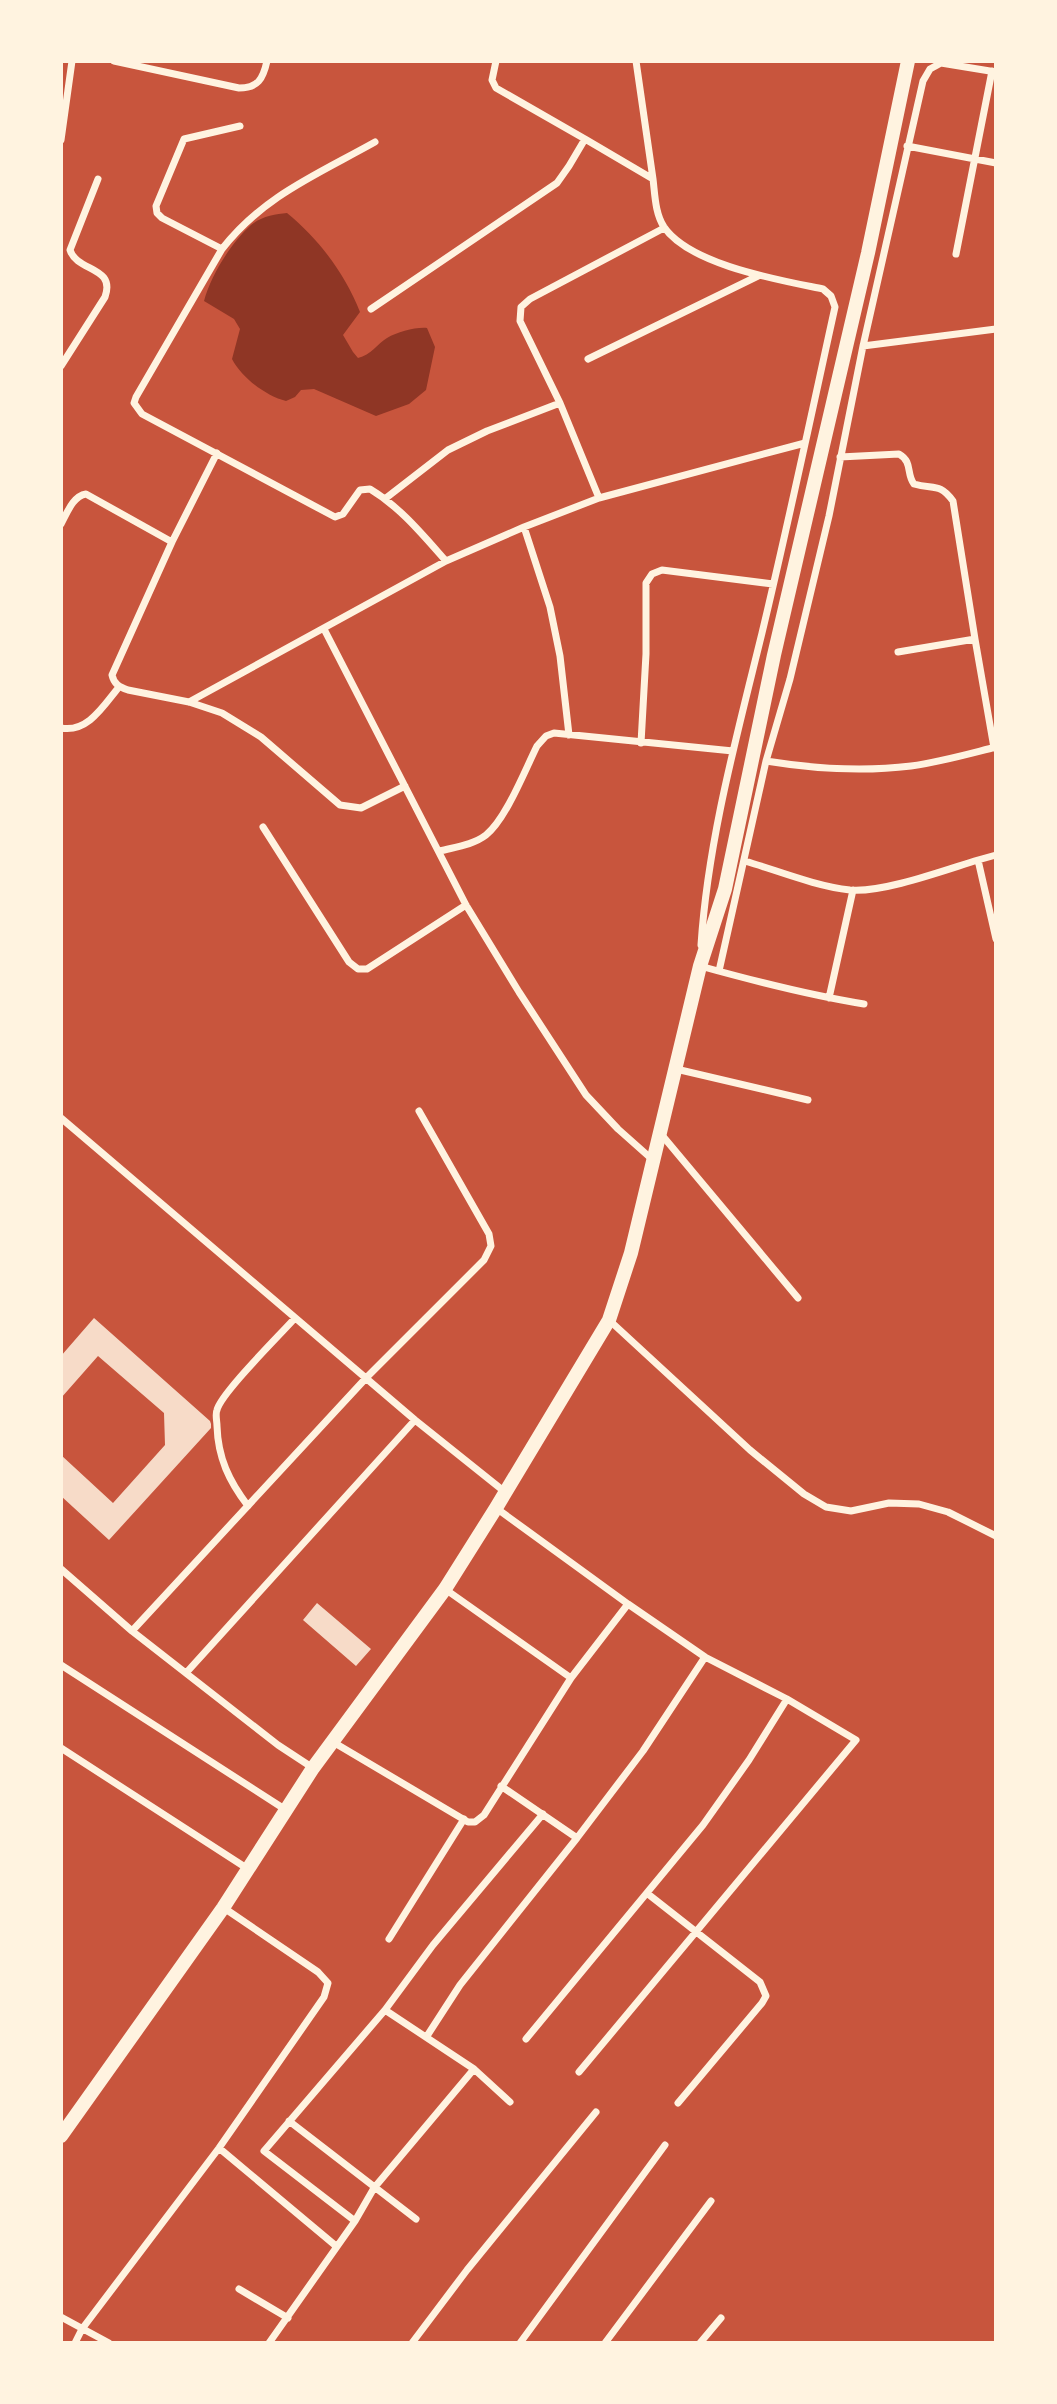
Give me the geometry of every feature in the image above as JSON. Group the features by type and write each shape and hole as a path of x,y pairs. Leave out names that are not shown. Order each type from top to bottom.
{"main road":[{"path":"61,2136 223,1908 313,1768 445,1589 609,1320 631,1253 700,966 725,888 774,655 867,253 908,61"}],"street":[{"path":"61,140 72,61"},
{"path":"114,61 239,88 250,88 258,84 267,61"},
{"path":"496,61 492,80 496,88 653,179"},
{"path":"636,61 658,216 664,228 697,254 758,276 823,289 831,296 835,307 774,584 733,751 704,900 700,966 864,1004"},
{"path":"719,971 766,761 793,665 829,516 907,146 923,81 930,69 940,63 994,72 956,254"},
{"path":"222,249 162,218 157,213 156,206 184,139 240,126"},
{"path":"371,310 556,183 585,139"},
{"path":"375,142 293,187 261,208 238,229 222,249 134,403 142,414 335,517 343,514 364,488 370,489 386,498 446,561"},
{"path":"907,146 996,163"},
{"path":"61,366 108,288 104,276 74,258 71,250 98,179"},
{"path":"600,498 560,403 520,321 521,307 530,299 664,228"},
{"path":"588,359 758,276"},
{"path":"863,346 996,329"},
{"path":"386,498 448,450 487,431 560,403"},
{"path":"189,702 446,561 524,527 600,498 805,443"},
{"path":"217,453 172,542 112,675 114,681 119,687 189,702 222,713 261,737 340,805 361,808 405,786"},
{"path":"766,761 812,768 864,770 913,766 995,748 953,500 946,491 934,486 914,484 906,458 899,454 840,457"},
{"path":"61,524 74,501 80,495 86,494 172,542"},
{"path":"524,527 550,607 561,656 569,735"},
{"path":"641,743 645,697 646,583 652,574 662,570 774,584"},
{"path":"324,629 466,905 519,992 586,1096 654,1162"},
{"path":"898,652 975,639"},
{"path":"61,728 79,728 119,687"},
{"path":"440,851 470,844 485,836 498,822 537,746 546,736 554,733 733,751"},
{"path":"263,827 349,962 358,969 367,969 466,905"},
{"path":"745,861 822,885 853,890 908,881 996,855"},
{"path":"978,860 996,939"},
{"path":"829,998 853,890"},
{"path":"676,1069 808,1100"},
{"path":"132,1631 367,1377 484,1260 491,1246 489,1234 419,1111"},
{"path":"61,1118 415,1420 505,1493"},
{"path":"661,1134 798,1298"},
{"path":"248,1506 221,1461 217,1440 217,1409 229,1391 295,1318"},
{"path":"609,1320 750,1450 804,1494 826,1507 851,1511 889,1503 919,1504 948,1512 996,1536"},
{"path":"186,1673 415,1420"},
{"path":"496,1508 705,1657 787,1699 856,1740 579,2072"},
{"path":"61,1569 132,1631 278,1745 313,1768"},
{"path":"445,1589 571,1678"},
{"path":"332,1741 464,1819 475,1822 484,1815 571,1678 628,1604"},
{"path":"427,2036 460,1985 643,1751 705,1657"},
{"path":"61,1665 287,1811"},
{"path":"526,2039 615,1928 649,1894 704,1825 787,1699"},
{"path":"61,1748 248,1869"},
{"path":"501,1786 577,1838"},
{"path":"355,2221 264,2151 385,2010 433,1945 543,1814"},
{"path":"389,1939 464,1819"},
{"path":"649,1894 760,1982 766,1996 677,2103"},
{"path":"75,2343 82,2329 219,2148 324,1997 328,1983 318,1972 223,1908"},
{"path":"385,2010 474,2069 510,2102"},
{"path":"269,2343 355,2221 374,2189 474,2069"},
{"path":"412,2343 467,2270 596,2112"},
{"path":"289,2121 416,2219"},
{"path":"520,2343 666,2145"},
{"path":"219,2148 336,2246"},
{"path":"605,2343 711,2201"},
{"path":"239,2289 288,2318"},
{"path":"61,2317 109,2343"},
{"path":"700,2343 720,2318"}],"shaded area":[{"path":"287,213 310,234 330,258 354,298 360,312 343,335 358,358 391,336 412,329 427,328 435,347 426,390 409,404 376,416 314,389 301,390 286,401 255,385 236,366 232,359 240,329 234,319 204,301 207,291 229,250 251,225 268,216"}],"building":[{"path":"94,1318 211,1424 211,1428 109,1540 61,1496 61,1455 113,1503 165,1445 164,1413 98,1356 61,1398 61,1356"},
{"path":"317,1603 371,1649 356,1666 303,1620"}]}
